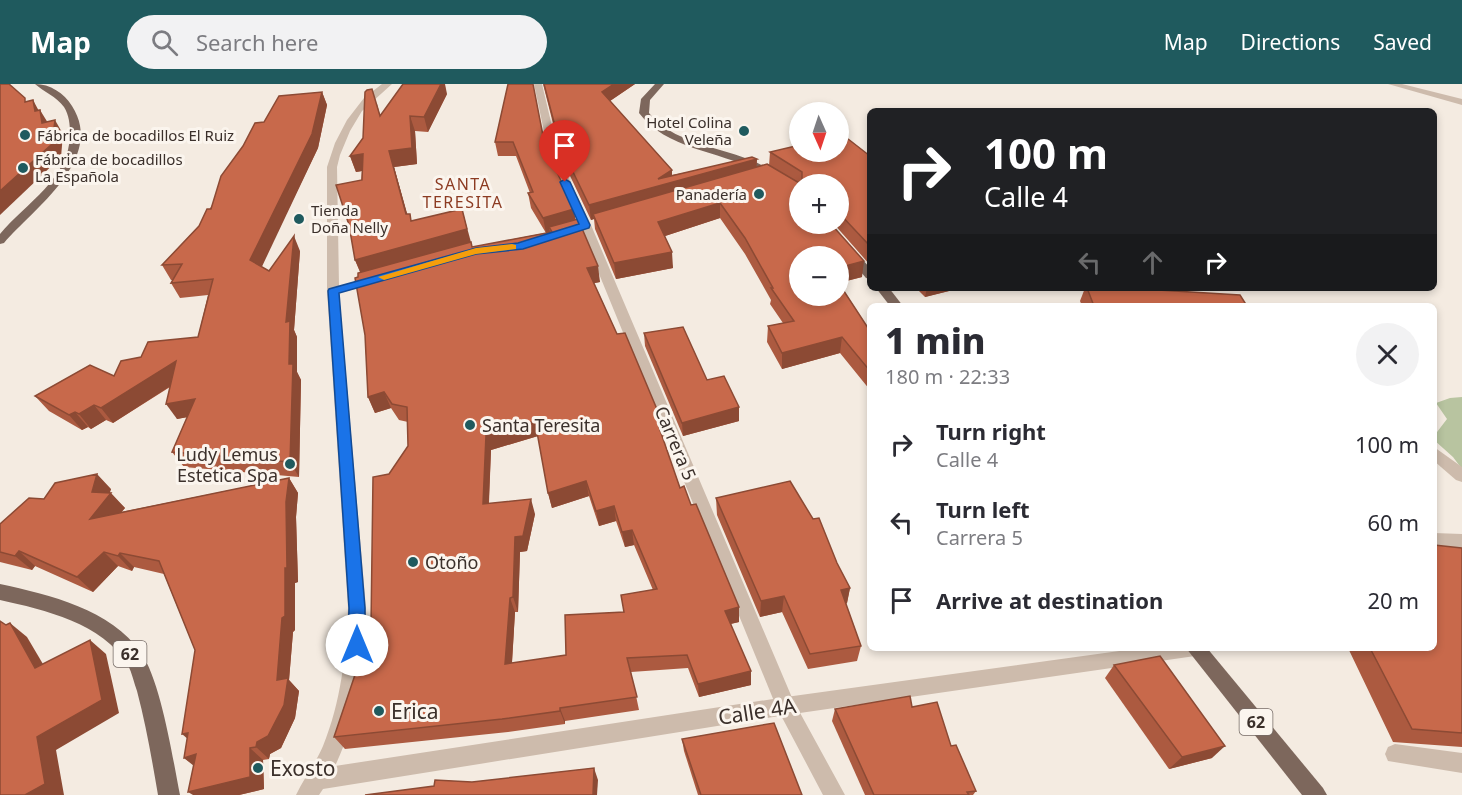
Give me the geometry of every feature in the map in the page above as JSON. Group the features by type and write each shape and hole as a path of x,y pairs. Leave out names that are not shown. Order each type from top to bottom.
{"main road":[{"path":"0,241 55,184 74,156 76,129 71,110 60,95 39,84"},
{"path":"660,84 651,91 644,103 646,117 658,129 678,140 729,154 771,174 789,187"},
{"path":"834,234 867,272"},
{"path":"884,291 894,303"},
{"name":"62","path":"0,592 34,599 94,624 118,639 136,662 158,730 169,795"},
{"name":"62","path":"1197,651 1316,795"}],"street":[{"path":"313,787 338,731 351,686 357,645 357,608 333,291 332,167 335,152 358,111 388,84"},
{"name":"Carrera 5","path":"538,84 555,160 585,226 786,706 834,795"},
{"path":"1392,84 1462,102"},
{"path":"749,180 771,174"},
{"path":"333,291 388,276"},
{"path":"1437,455 1462,476"},
{"path":"1437,540 1462,542"},
{"name":"Calle 4A","path":"313,787 786,706 1174,651"},
{"path":"1395,754 1462,763"}],"green space":[{"path":"1462,397 1462,469 1437,443 1437,432 1447,419 1437,403"}],"building":[{"path":"0,84 9,84 25,98 25,102 33,100 35,111 40,110 42,123 55,120 52,144 0,191"},
{"path":"403,84 441,84 424,117 410,116 412,148 389,151 406,214 410,214 411,221 462,209 467,229 355,260 349,225 336,185 362,180 363,154 350,156 363,138 365,92 372,89 380,116"},
{"path":"508,84 533,84 545,146 574,209 543,218 528,193 533,192 513,142 495,142"},
{"path":"544,84 614,84 602,92 672,170 658,179 752,157 757,159 589,205 560,145"},
{"path":"322,92 312,134 250,260 269,271 294,236 286,322 290,321 289,364 293,364 290,462 172,452 195,399 166,404 176,361 101,408 94,405 79,414 75,412 69,415 35,396 90,365 114,376 121,361 141,357 148,342 198,337 213,279 171,283 182,264 162,265 199,226 207,209 211,209 221,176 243,146 255,123 264,122 279,96"},
{"path":"849,140 867,154 867,243 849,224 849,174 802,174 770,152 789,148 789,162 849,162"},
{"path":"767,164 789,177 789,234 840,234 864,261 849,265 849,246 789,246 789,306 849,306 849,299 867,326 867,367 842,337 782,353 768,326 794,321 771,288 773,288 745,238 720,203 658,222 672,252 614,263 593,214"},
{"path":"578,219 598,266 587,268 617,334 625,333 664,426 659,427 680,488 684,486 691,505 696,504 739,607 725,611 751,671 698,684 687,655 627,658 637,697 502,719 334,737 360,660 366,626 371,625 373,477 389,474 408,446 407,407 392,404 384,392 368,397 365,335 355,278 358,277 358,273 471,242 472,247 552,232 549,227","holes":["535,421 548,493 586,481 596,511 614,506 622,532 632,530 657,589 621,595 624,612 565,615 566,655 505,664 510,598 513,597 515,537 523,536 531,499 483,504 486,435"]},
{"path":"1088,291 1174,291 1240,295 1245,303 1093,303"},
{"path":"683,327 707,380 724,376 739,407 682,423 644,333"},
{"path":"97,474 92,492 111,493 90,519 289,478 286,502 285,616 282,618 277,680 288,678 284,705 268,736 257,742 256,747 250,748 250,777 188,792 196,754 184,758 188,733 182,734 195,650 159,561 104,552 77,577 19,551 15,556 0,552 0,524 29,498 44,499 55,483"},
{"path":"790,481 813,519 819,518 850,588 841,590 861,646 810,654 784,596 761,601 716,498"},
{"path":"1437,545 1462,548 1462,733 1412,729 1372,651 1437,651"},
{"path":"0,621 6,625 10,623 35,668 90,640 102,700 37,737 45,784 25,795 0,795"},
{"path":"1160,656 1225,746 1182,757 1114,665"},
{"path":"910,696 912,707 937,702 951,746 956,745 976,791 967,792 969,795 874,795 835,709"},
{"path":"774,723 802,795 701,795 682,739"},
{"path":"594,768 593,795 365,795 434,786 435,780 472,782"}],"slow traffic":[{"path":"384,277 476,251 512,247"}],"place":[{"name":"Hotel Colina Veleña","path":"744,131"},
{"name":"Fábrica de bocadillos El Ruiz","path":"25,135"},
{"name":"Fábrica de bocadillos La Española","path":"23,168"},
{"name":"Panadería","path":"759,194"},
{"name":"Tienda Doña Nelly","path":"299,219"},
{"name":"Santa Teresita","path":"470,425"},
{"name":"Ludy Lemus Estetica Spa","path":"290,464"},
{"name":"Otoño","path":"413,562"},
{"name":"Erica","path":"379,711"},
{"name":"Exosto","path":"258,768"}],"district":[{"name":"SANTA TERESITA","path":"463,193"}],"route":[{"path":"357,645 357,608 333,291 476,251 519,246 585,225 565,182"}]}
